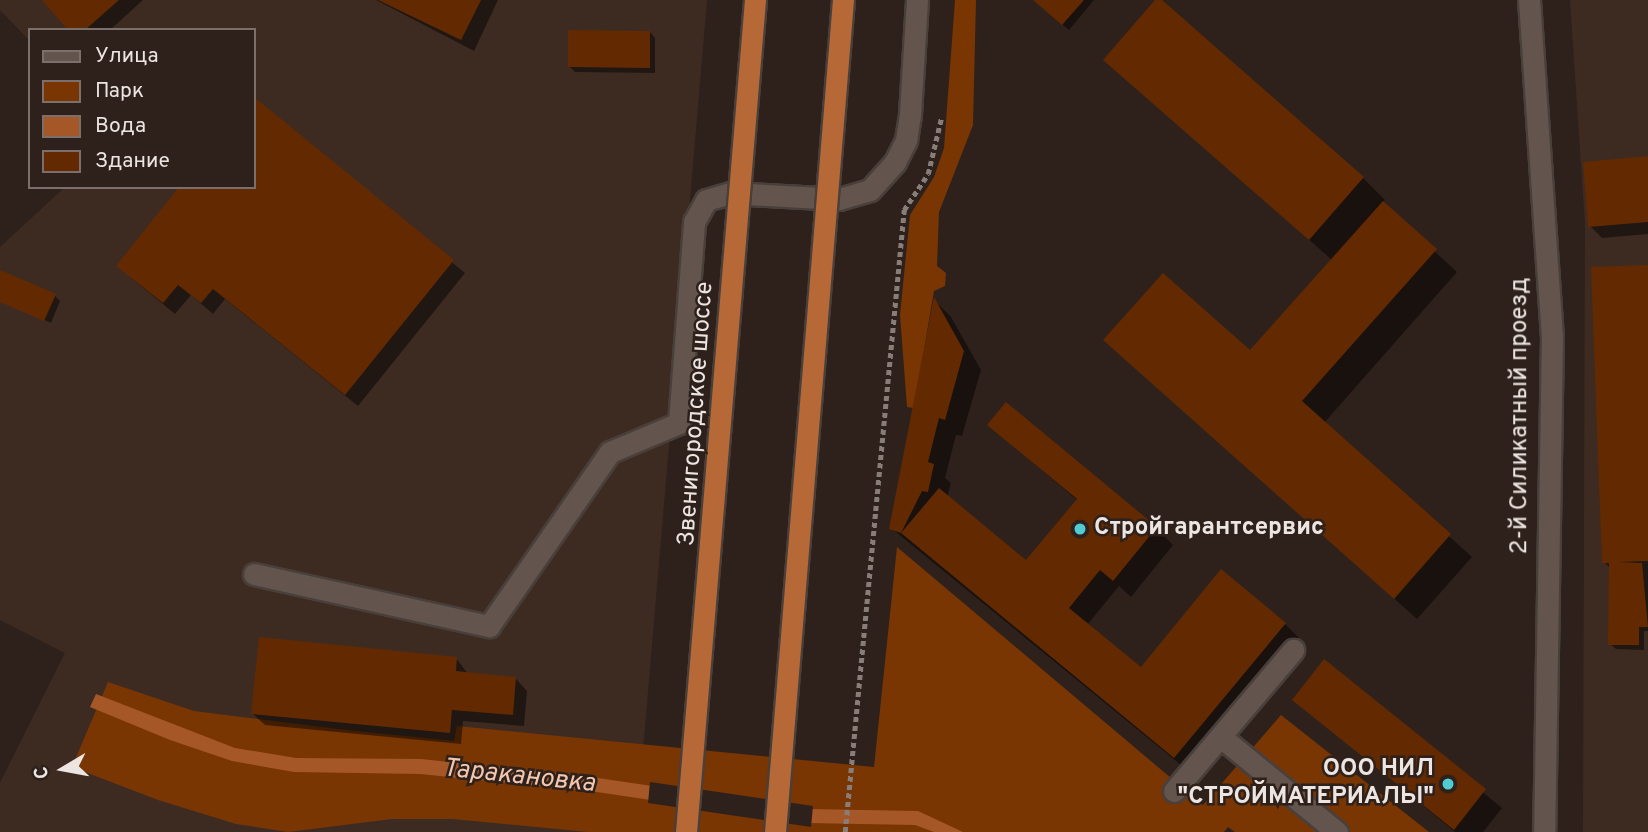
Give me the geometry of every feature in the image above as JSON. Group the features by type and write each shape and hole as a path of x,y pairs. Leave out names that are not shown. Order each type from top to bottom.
{"main road":[{"name":"Звенигородское шоссе","path":"686,832 755,0"},
{"path":"775,832 843,0"}],"street":[{"path":"254,574 489,626 610,452 679,423 694,222 706,200 730,193 839,199 870,190 895,162 906,140 910,114 917,0"},
{"name":"2-й Силикатный проезд","path":"1529,0 1552,335 1544,832"},
{"path":"1174,791 1293,650"},
{"path":"1221,737 1337,832"}],"path":[{"path":"845,832 904,210 929,174 941,119"}],"shaded area":[{"path":"0,0 707,0 636,832 0,832 0,783 65,653 0,620 0,247 63,189 256,189 256,28 28,28 28,39 0,10"},
{"path":"1570,0 1648,0 1648,832 1583,832 1585,224"}],"green space":[{"path":"955,0 976,0 973,125 939,212 937,266 946,273 945,286 934,291 914,408 907,407 900,315 910,215 934,177 944,148"},
{"path":"897,547 1203,805 1281,715 1429,832 1235,832 1228,827 1224,832 588,832 452,819 392,819 288,832 236,824 158,800 72,767 108,682 194,711 347,730 454,741 457,726 874,767"}],"water":[{"name":"Таракановка","path":"96,694 235,748 296,758 421,759 591,777 808,809 918,811 963,832 934,832 915,825 807,823 590,791 420,774 294,772 232,761 170,740 90,707"}],"pier":[{"path":"650,782 813,806 811,827 648,803"}],"building":[{"path":"42,0 119,0 87,28 66,28"},
{"path":"378,0 481,0 461,40"},
{"path":"1033,0 1084,0 1062,25"},
{"path":"1155,0 1162,0 1364,177 1309,240 1103,60"},
{"path":"568,30 650,31 650,68 568,67"},
{"path":"256,99 454,260 345,395 213,289 201,303 178,285 163,303 116,266 177,189 256,189"},
{"path":"1648,156 1648,222 1588,227 1583,162"},
{"path":"1383,201 1437,249 1302,401 1451,534 1394,599 1103,340 1163,273 1250,350"},
{"path":"1648,265 1648,561 1618,562 1642,563 1648,627 1639,627 1639,645 1608,645 1609,563 1602,563 1591,267"},
{"path":"0,270 56,294 44,321 0,302"},
{"path":"934,297 964,351 945,420 939,418 928,462 934,464 928,492 922,491 901,533 889,529"},
{"path":"1006,402 1157,527 1113,581 1100,570 1069,608 1141,667 1221,569 1286,623 1174,758 901,533 939,488 1026,560 1077,499 987,425"},
{"path":"259,637 457,657 456,671 516,677 513,715 452,710 450,733 251,714"},
{"path":"1324,659 1486,789 1454,830 1292,700"}],"place":[{"name":"Стройгарантсервис","path":"1080,529"},
{"name":"ООО НИЛ \"СТРОЙМАТЕРИАЛЫ\"","path":"1448,784"}]}
